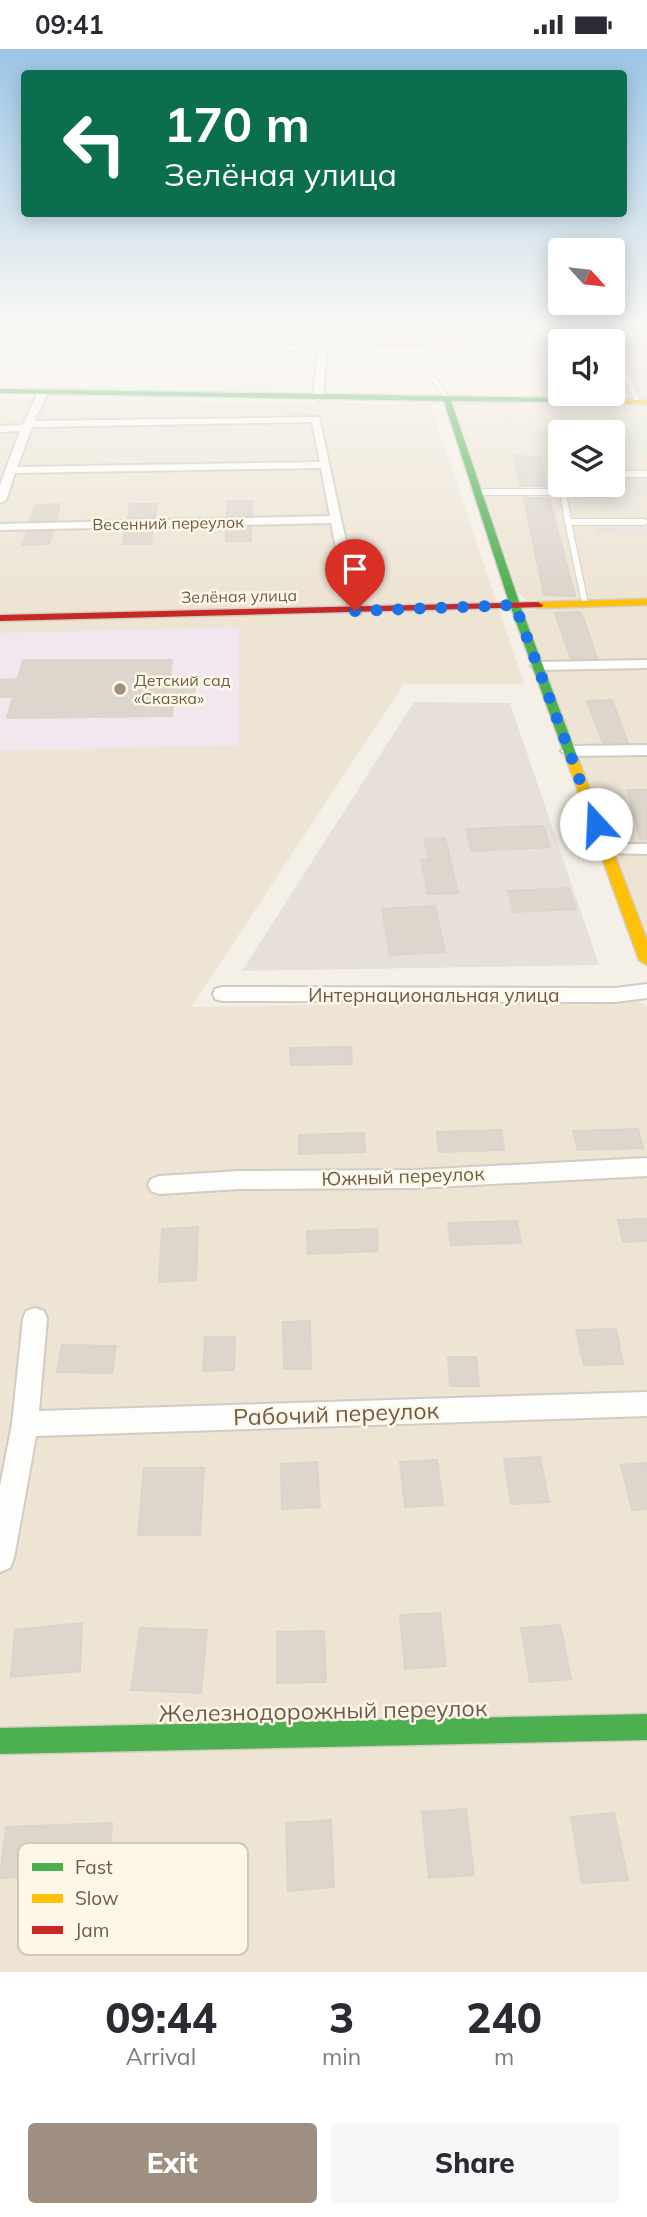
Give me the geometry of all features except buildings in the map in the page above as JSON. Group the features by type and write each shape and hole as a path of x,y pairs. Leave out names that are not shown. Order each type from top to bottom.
{"street":[{"path":"0,500 33,414"},
{"path":"452,414 515,605 647,960"},
{"path":"0,429 27,426 316,419 355,611"},
{"path":"11,471 326,465"},
{"name":"Весенний переулок","path":"0,527 336,519"},
{"name":"Зелёная улица","path":"0,618 647,602"},
{"path":"538,666 647,664"},
{"path":"569,751 647,750"},
{"path":"605,849 647,849"},
{"name":"Интернациональная улица","path":"222,994 494,996 615,995 647,991"},
{"name":"Южный переулок","path":"159,1185 265,1179 416,1179 647,1167"},
{"path":"0,1557 24,1424 35,1319"},
{"name":"Рабочий переулок","path":"24,1424 647,1404"},
{"name":"Железнодорожный переулок","path":"0,1741 647,1727"}],"lane":[{"path":"625,474 647,474"},
{"path":"477,492 548,489"},
{"path":"564,497 586,603"},
{"path":"568,522 644,522"}],"shaded area":[{"path":"0,414 433,414 524,684 404,684 191,1007 633,999 647,1006 647,1972 0,1972"},
{"path":"457,414 647,414 647,600 527,600 519,594"},
{"path":"625,477 647,478 647,496 635,494 628,511 600,509 598,504 575,503 571,497 625,497"},
{"path":"594,525 647,525 647,534 597,533"},
{"path":"647,605 647,943 524,610"},
{"name":"Детский сад «Сказка»","path":"239,627 239,745 0,751 0,633"},
{"path":"414,702 510,703 599,965 242,971"}],"green space":[{"path":"560,414 647,416 647,451 625,450 625,420 562,420"}],"traffic: fast":[{"path":"452,414 515,605 573,761"},
{"path":"0,1741 647,1727"}],"traffic: slow":[{"path":"538,605 647,602"},
{"path":"573,761 647,960"}],"traffic: jam":[{"path":"0,618 538,605"}],"place":[{"name":"Детский сад «Сказка»","path":"120,689"}],"route":[{"path":"355,611 515,605 596,824"}]}
